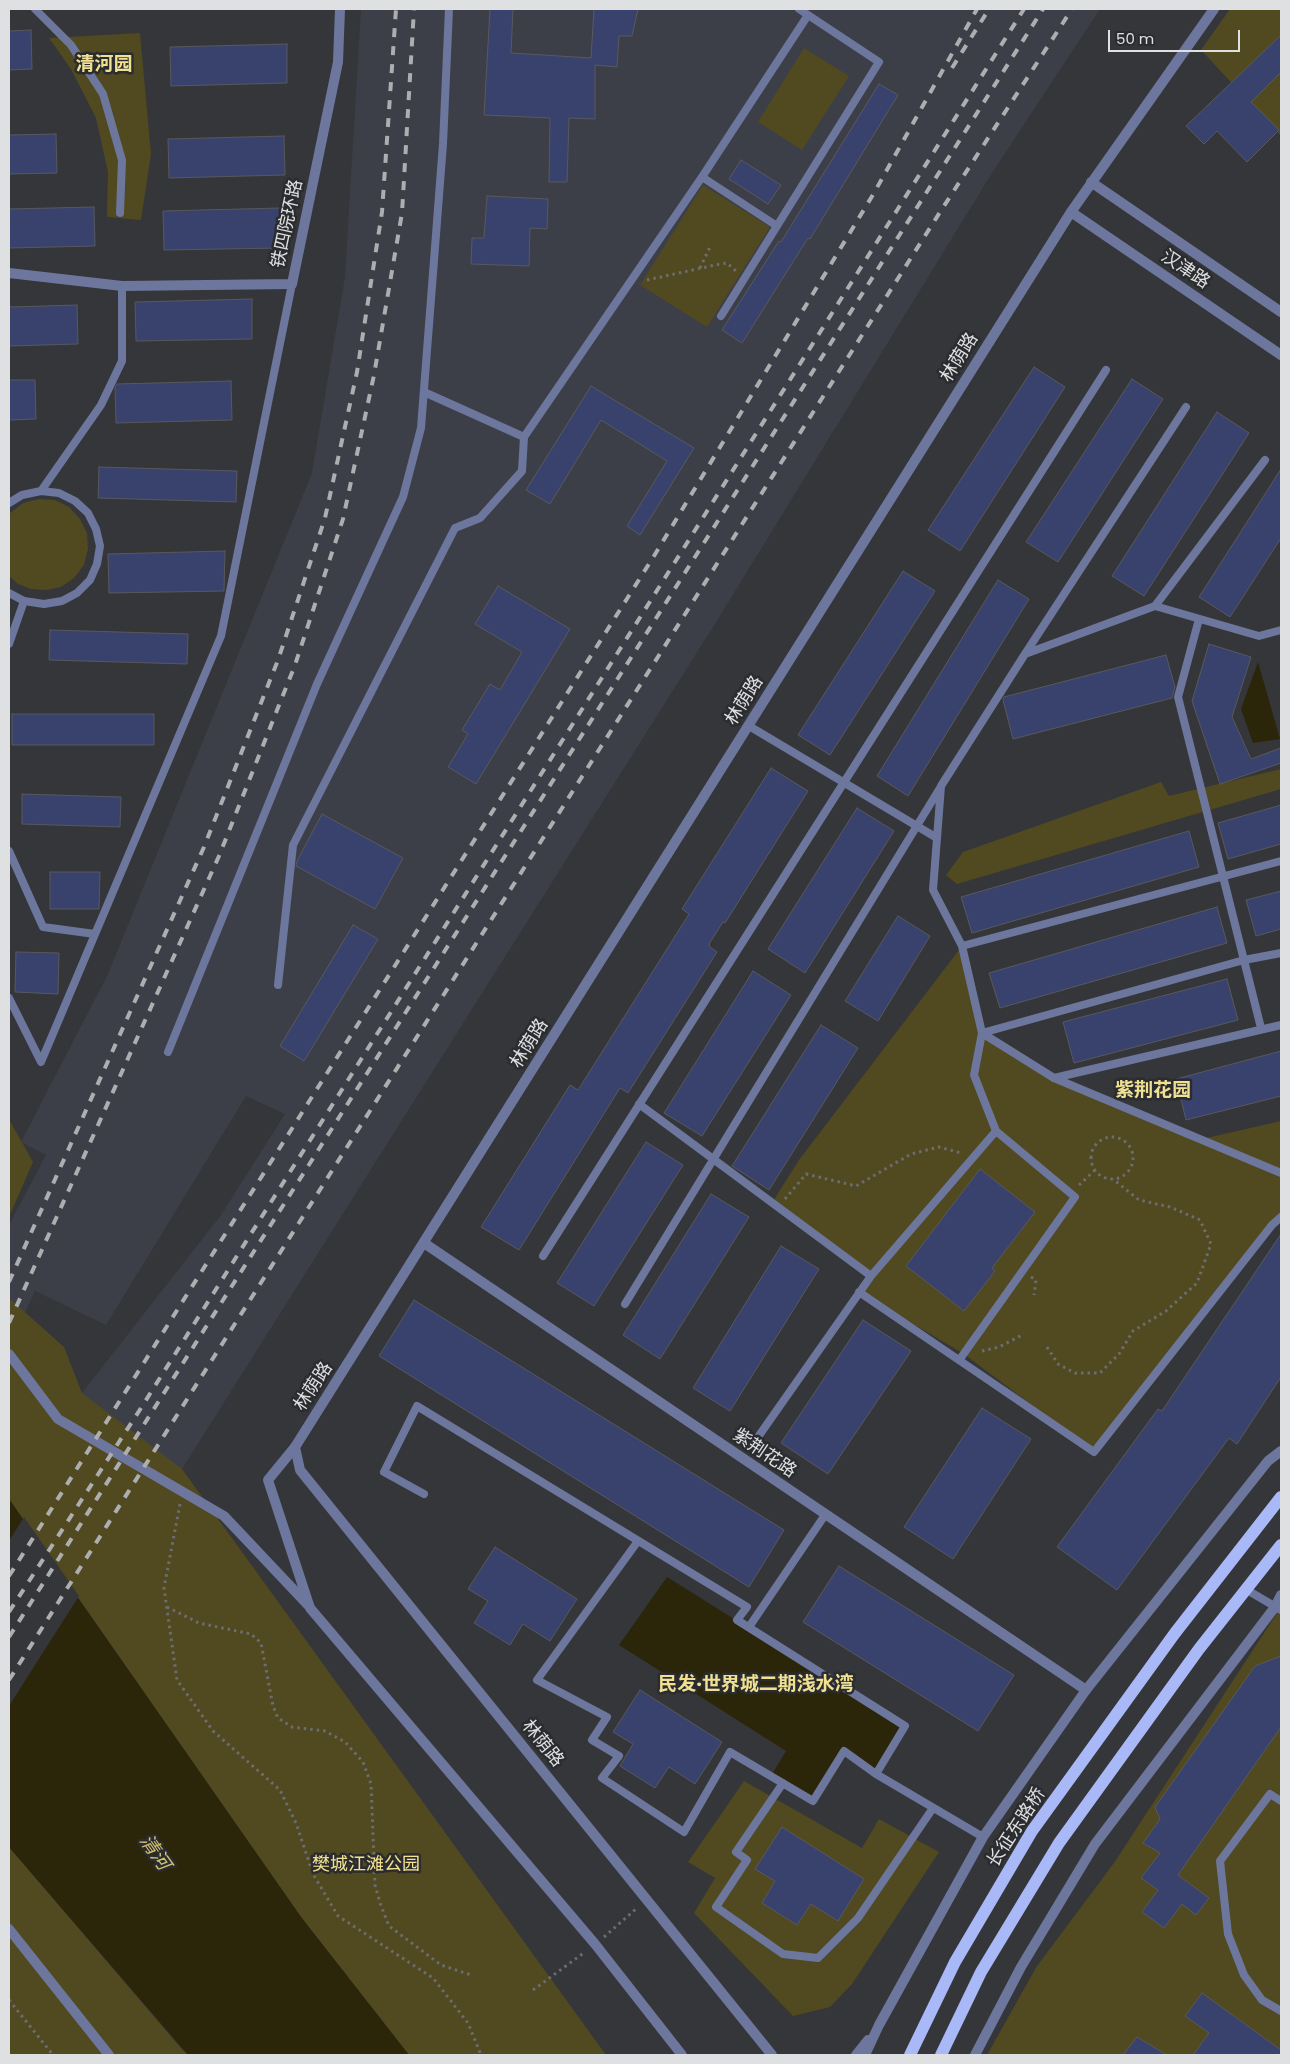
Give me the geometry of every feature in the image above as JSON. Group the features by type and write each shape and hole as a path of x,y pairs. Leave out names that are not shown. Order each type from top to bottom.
{"main road":[{"name":"长征东路桥","path":"910,2055 955,1962 1032,1831 1175,1633 1281,1496"},
{"path":"941,2055 981,1972 1059,1843 1199,1649 1281,1546"}],"street":[{"name":"铁四院环路","path":"9,273 122,286 292,284 338,62 340,9"},
{"name":"林荫路","path":"772,2055 300,1470 295,1447 1071,212 1214,9"},
{"name":"汉津路","path":"1091,182 1281,312"},
{"name":"汉津路","path":"1071,212 1281,355"},
{"name":"紫荆花路","path":"424,1244 1086,1690"},
{"path":"9,1354 58,1419 224,1516 310,1608 596,1944 682,2055"},
{"path":"295,1447 268,1480 310,1608"},
{"path":"865,2055 879,2026 983,1838 1086,1690 1268,1461 1281,1451"},
{"path":"975,2055 1021,1967 1096,1844 1278,1609 1281,1596"},
{"path":"9,1929 109,2055"},
{"path":"856,2055 879,2026"}],"lane":[{"path":"35,9 71,45 104,94 122,160 120,213"},
{"path":"168,1052 317,684 403,497 421,428 443,144 449,9"},
{"path":"721,316 879,62 799,9"},
{"path":"278,985 293,845 455,528 480,518 522,471 524,437 702,177 808,15"},
{"path":"702,177 777,226"},
{"path":"9,998 41,1062 221,636 292,284"},
{"path":"41,491 101,405 122,361 122,286"},
{"path":"543,1256 1106,370"},
{"path":"424,392 524,437"},
{"path":"625,1304 941,786 1186,407"},
{"path":"1025,654 1155,606 1265,460"},
{"path":"9,503 22,495 41,491 59,493 75,501 88,513 96,529 100,546 98,564 90,580 77,593 62,601 44,604 24,601 9,593"},
{"path":"9,644 24,601"},
{"path":"1155,606 1259,636 1281,630"},
{"path":"1199,619 1178,697 1261,1028"},
{"path":"748,726 937,838"},
{"path":"941,786 933,890 962,946 982,1033 974,1075 996,1132 1075,1197 962,1356"},
{"path":"9,851 43,927 95,934"},
{"path":"962,946 1281,861"},
{"path":"982,1033 1244,960 1281,952"},
{"path":"1054,1078 1261,1028 1281,1025"},
{"path":"982,1033 1054,1078 1281,1173"},
{"path":"639,1104 871,1276"},
{"path":"751,1447 871,1276 996,1132"},
{"path":"859,1292 962,1356 1094,1452 1281,1217"},
{"path":"424,1494 384,1472 417,1406 746,1607 738,1620 905,1726 876,1774"},
{"path":"748,1627 825,1515"},
{"path":"638,1541 537,1680 607,1717 592,1740 619,1756 602,1778 684,1832 730,1752 813,1801 844,1751 876,1774 983,1838"},
{"path":"1247,1590 1278,1609"},
{"path":"783,1783 736,1852 746,1860 716,1907 783,1954 818,1958 858,1918 933,1808"},
{"path":"1281,1801 1270,1794 1220,1861 1228,1934 1244,1975 1262,2000 1281,2011"}],"path":[{"path":"700,268 711,245"},
{"path":"629,284 727,263 744,278"},
{"path":"1047,1348 1058,1364 1075,1373 1100,1373 1119,1354 1133,1331 1166,1311 1197,1283 1211,1244 1200,1220 1170,1207 1139,1200 1112,1179 1106,1178 1095,1170 1091,1157 1096,1144 1107,1137 1121,1139 1131,1148 1133,1162 1126,1174 1112,1179"},
{"path":"779,1208 806,1174 856,1186 911,1154 939,1147 974,1157"},
{"path":"1071,1193 1095,1170"},
{"path":"962,1356 999,1348 1024,1334"},
{"path":"182,1492 164,1588 177,1680 213,1731 280,1790 296,1823 313,1874 338,1916 433,1978 468,2022 481,2055"},
{"path":"167,1607 199,1623 251,1634 260,1643 273,1706 278,1718 292,1727 325,1731 345,1742 363,1762 371,1784 376,1885 380,1904 389,1926 441,1965 470,1975"},
{"path":"9,2000 53,2055"}],"shaded area":[{"path":"361,9 1100,9 992,173 718,619 182,1469 160,1470 9,1706 85,1421 82,1393 221,1215 285,1114 246,1096 106,1325 35,1291 9,1348 9,1225 46,1155 21,1142 108,974 312,473 345,277"}],"green space":[{"path":"1230,9 1281,9 1281,136 1201,50"},
{"path":"140,33 151,154 141,220 107,217 108,172 96,118 71,69 49,38"},
{"path":"804,48 849,76 802,150 758,122"},
{"path":"703,185 770,227 707,327 640,285"},
{"path":"39,499 55,500 69,507 80,519 87,533 88,549 84,565 74,578 61,587 46,590 31,589 18,584 9,576 9,514 23,503"},
{"path":"1281,769 1281,789 957,884 946,875 963,852 1161,782 1169,796"},
{"path":"962,946 982,1033 1054,1078 1202,1139 1281,1121 1281,1217 1094,1452 964,1354 859,1292 870,1276 772,1203 799,1160"},
{"path":"9,1119 33,1162 9,1217"},
{"name":"樊城江滩公园","path":"9,1298 64,1347 82,1393 182,1469 606,2055 409,2055 301,1917 9,1499"},
{"path":"1281,1607 1281,2055 987,2055 1037,1966 1114,1863"},
{"path":"744,1781 862,1848 879,1819 939,1852 852,1984 830,2007 793,2016 694,1913 715,1878 688,1862"},
{"path":"9,1847 180,2047 188,2055 9,2055"}],"water":[{"path":"1258,662 1280,739 1253,743 1241,709"},
{"name":"清河","path":"9,1499 301,1917 409,2055 188,2055 9,1847"},
{"path":"667,1577 905,1726 876,1774 844,1751 813,1801 771,1776 786,1751 619,1645"}],"pier":[{"path":"24,1517 79,1596 9,1706 9,1541"}],"building":[{"path":"490,9 513,9 511,53 591,58 594,9 638,9 632,36 619,36 617,67 595,65 595,119 569,118 567,182 549,182 550,118 484,115"},
{"path":"31,30 32,69 9,70 9,31"},
{"path":"1281,35 1281,72 1251,102 1279,130 1247,162 1217,131 1204,144 1186,126"},
{"path":"287,44 287,83 171,86 170,47"},
{"path":"879,84 898,95 810,239 808,238 742,343 722,330 779,241 781,242"},
{"path":"56,134 57,173 9,174 9,135"},
{"path":"284,136 285,175 169,178 168,139"},
{"path":"741,160 781,185 768,204 729,179"},
{"path":"487,196 548,199 547,229 530,228 529,266 471,264 472,238 484,238"},
{"path":"94,207 95,246 9,248 9,209"},
{"path":"280,208 280,248 164,250 163,211"},
{"path":"252,299 252,339 136,341 135,302"},
{"path":"77,305 78,344 9,346 9,307"},
{"path":"1034,367 1065,387 960,551 928,530"},
{"path":"1132,379 1163,399 1058,562 1026,542"},
{"path":"9,380 35,380 36,419 9,420"},
{"path":"231,381 232,420 116,423 115,388 117,384"},
{"path":"591,386 694,448 640,535 627,526 667,461 601,420 550,504 526,490"},
{"path":"1217,412 1249,433 1144,596 1112,576"},
{"path":"99,467 237,471 236,502 98,498"},
{"path":"1281,469 1281,538 1230,617 1199,597"},
{"path":"225,551 224,591 109,593 108,554"},
{"path":"903,571 935,591 830,755 798,735"},
{"path":"998,580 1029,599 908,796 877,776"},
{"path":"498,586 570,629 476,784 448,767 468,734 462,730 490,684 500,690 522,652 475,624"},
{"path":"50,630 188,634 187,664 49,660"},
{"path":"1209,644 1251,657 1232,717 1251,759 1281,748 1281,763 1220,784 1192,701"},
{"path":"1166,655 1175,687 1172,698 1013,739 1003,700 1004,697"},
{"path":"12,714 154,714 154,745 12,745"},
{"path":"771,768 808,791 725,923 723,922 709,944 717,952 628,1093 620,1088 519,1250 481,1227 570,1085 578,1090 689,914 682,909"},
{"path":"22,794 121,797 120,827 22,824"},
{"path":"1281,805 1281,844 1228,859 1218,823"},
{"path":"857,808 894,831 805,973 768,949"},
{"path":"322,814 403,858 375,909 296,866"},
{"path":"1189,831 1199,867 972,933 961,897"},
{"path":"50,872 100,872 99,909 50,909"},
{"path":"1281,891 1281,929 1256,936 1246,900"},
{"path":"1217,907 1227,943 1000,1008 989,973"},
{"path":"898,916 930,936 878,1021 845,1001"},
{"path":"353,925 378,939 304,1061 280,1046"},
{"path":"16,952 59,953 58,994 15,992"},
{"path":"753,971 791,995 702,1136 664,1113"},
{"path":"1227,979 1238,1020 1074,1063 1063,1022"},
{"path":"821,1025 858,1048 769,1190 732,1166"},
{"path":"1281,1051 1281,1096 1186,1120 1176,1079"},
{"path":"646,1142 683,1165 594,1306 557,1283"},
{"path":"980,1169 1035,1212 992,1268 995,1271 964,1311 906,1266"},
{"path":"711,1194 749,1217 660,1359 623,1335"},
{"path":"1281,1234 1281,1377 1237,1444 1229,1438 1117,1590 1057,1547 1158,1409 1162,1411"},
{"path":"781,1246 819,1269 730,1411 693,1388"},
{"path":"414,1300 784,1530 749,1587 379,1356"},
{"path":"863,1320 911,1351 828,1474 781,1443"},
{"path":"982,1408 1031,1439 953,1559 904,1527"},
{"path":"495,1547 577,1599 550,1641 523,1624 510,1645 474,1623 488,1601 468,1589"},
{"path":"839,1566 1014,1675 978,1731 803,1622"},
{"path":"1281,1656 1281,1727 1178,1875 1209,1898 1196,1915 1182,1904 1164,1928 1142,1912 1158,1890 1141,1878 1160,1853 1143,1843 1160,1819 1155,1807 1255,1666"},
{"path":"640,1690 722,1742 695,1784 669,1767 655,1788 620,1766 633,1744 613,1732"},
{"path":"782,1827 864,1879 838,1921 811,1904 797,1925 762,1903 775,1881 755,1869"},
{"path":"1202,1993 1281,2050 1281,2055 1193,2055 1209,2033 1185,2016"},
{"path":"1137,2037 1167,2055 1123,2055"}],"railway":[{"path":"9,1282 204,847 278,660 325,518 357,372 382,212 396,9"},
{"path":"9,1323 219,856 295,665 343,519 374,375 402,213 414,9"},
{"path":"9,1576 654,556 874,193 977,9"},
{"path":"952,68 989,9"},
{"path":"9,1612 141,1408 1024,9"},
{"path":"9,1637 1043,9"},
{"path":"9,1680 942,209 1072,9"}],"district":[{"name":"清河园","path":"104,65"},
{"name":"紫荆花园","path":"1153,1091"},
{"name":"民发·世界城二期浅水湾","path":"756,1685"}]}
